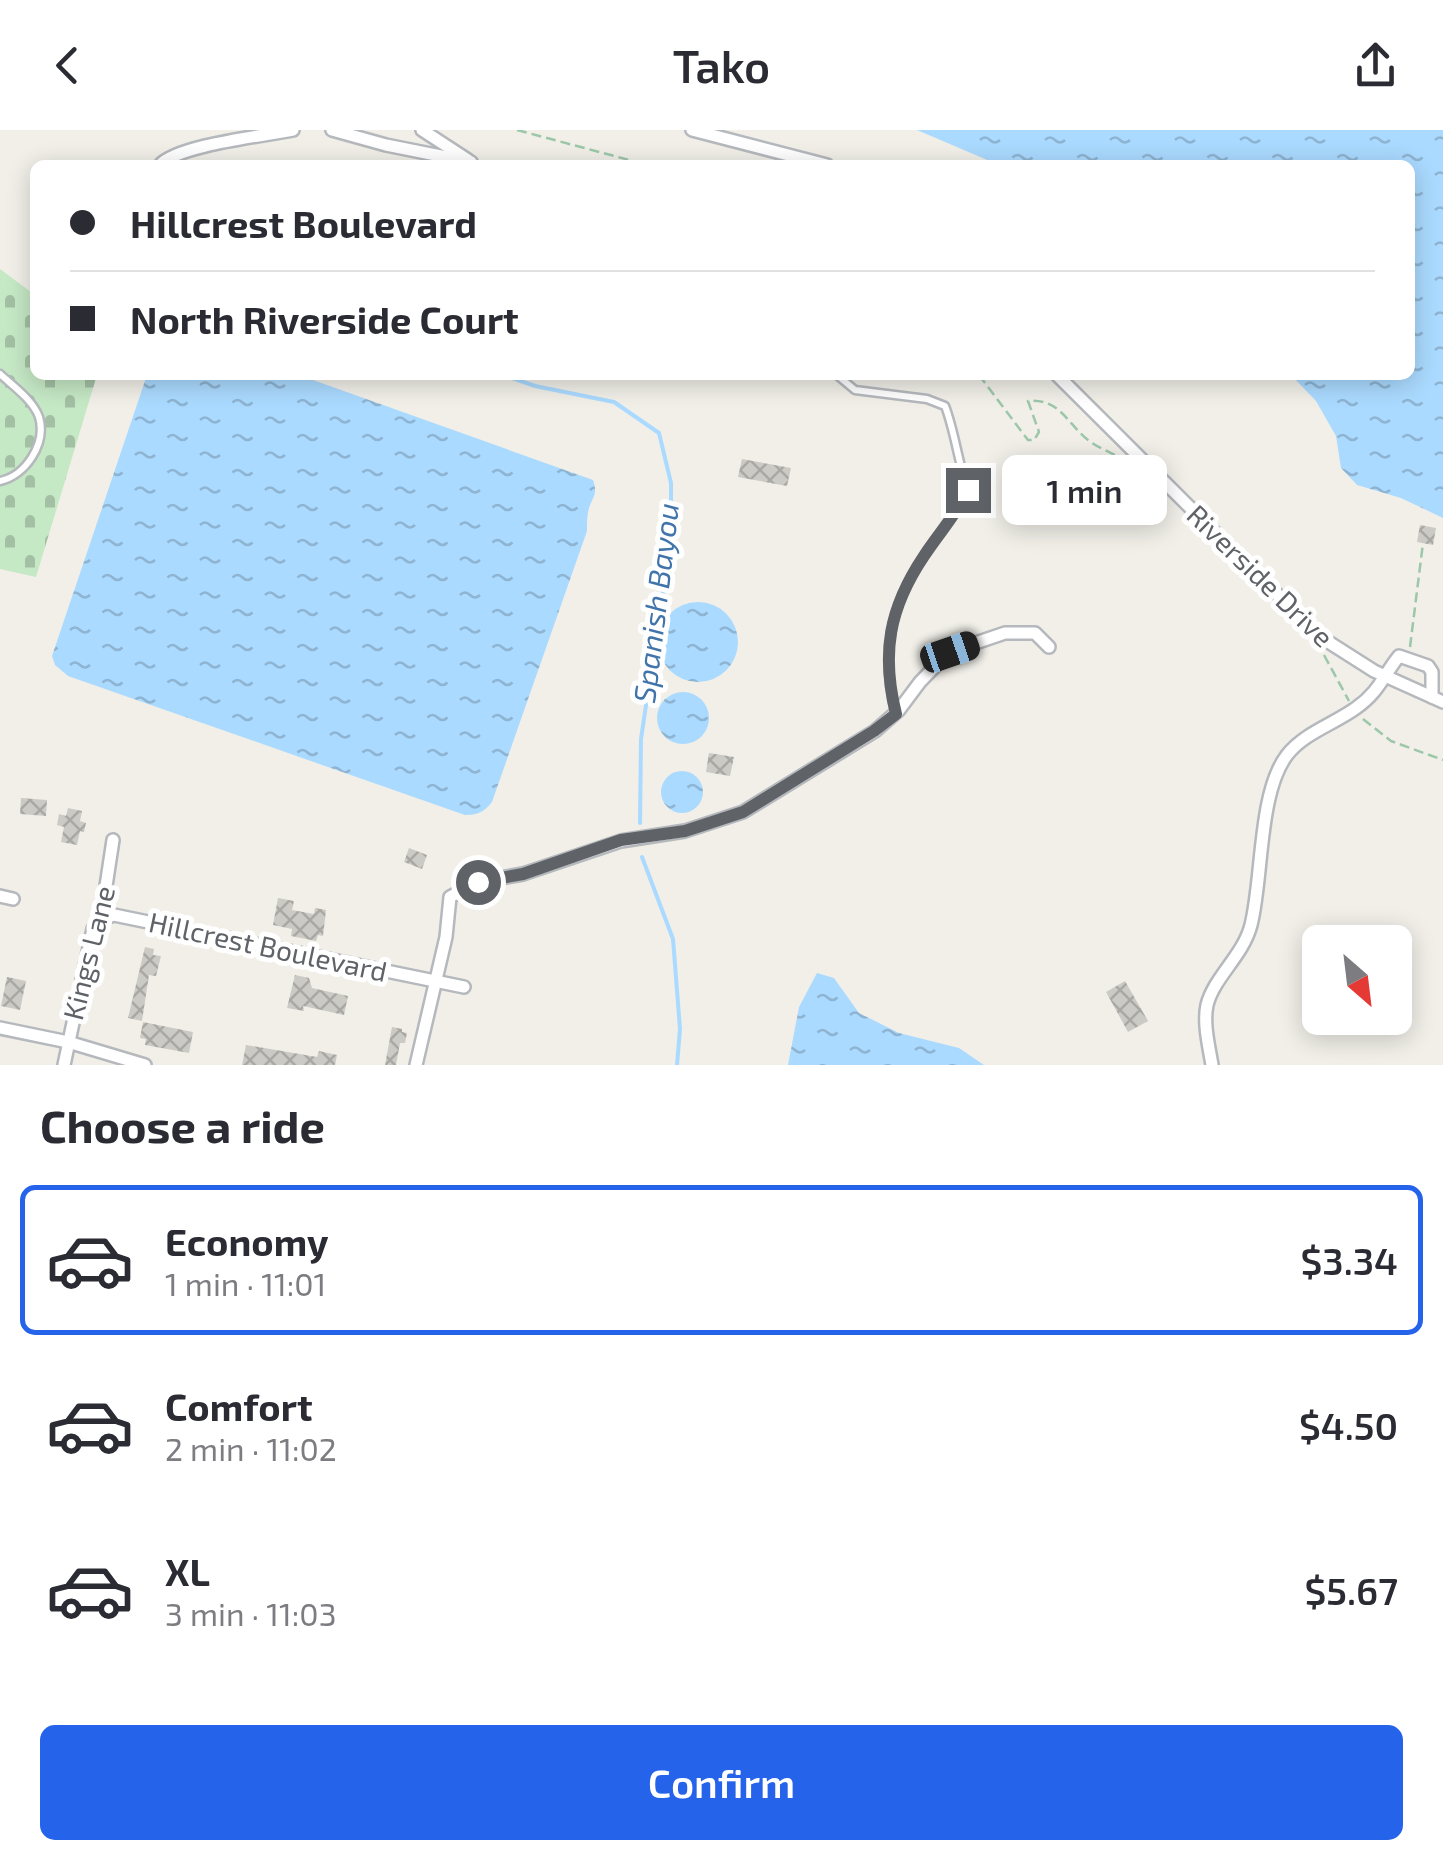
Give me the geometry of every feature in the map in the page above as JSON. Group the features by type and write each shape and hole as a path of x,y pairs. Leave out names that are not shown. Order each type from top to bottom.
{"street":[{"path":"165,160 186,150 293,130"},
{"path":"332,130 456,160"},
{"path":"422,130 469,160"},
{"path":"692,130 809,160"},
{"name":"Riverside Drive","path":"1062,380 1297,617 1337,650 1437,699"},
{"path":"416,1065 446,937 450,898 478,882 523,874 621,840 685,831 743,812 896,714 950,652 1005,633 1036,633 1049,647"},
{"path":"1212,1065 1206,1008 1250,929 1265,830 1280,766 1297,745 1379,689 1395,660 1404,655 1432,672 1437,699"},
{"name":"Kings Lane","path":"64,1065 93,929 101,919 113,840"},
{"name":"Hillcrest Boulevard","path":"101,919 114,915 464,987"},
{"path":"0,1028 68,1042 145,1065"}],"lane":[{"path":"0,374 32,404 40,429 36,449 26,467 0,481"},
{"path":"843,380 855,390 927,399 945,406 968,490 958,512 923,557 892,616 887,654 896,714"}],"path":[{"path":"517,130 629,160"},
{"path":"983,380 1028,440 1034,440 1039,432 1028,401 1042,400 1058,408 1089,441 1131,465"},
{"path":"1410,654 1423,543"},
{"path":"1322,652 1354,709 1374,730 1443,760"}],"green space":[{"path":"0,269 30,291 30,380 95,380 36,577 0,569"}],"water":[{"path":"917,130 1443,130 1443,518 1401,498 1357,485 1341,468 1336,436 1316,401 1296,380 1415,380 1415,160 987,160"},
{"path":"145,380 313,380 593,480 595,492 588,510 587,531 492,802 477,814 465,815 68,676 55,665 52,656"},
{"path":"698,602 713,605 726,614 735,627 735,657 726,670 713,679 698,682 683,679 670,670 661,657 658,642 661,627 670,614 683,605"},
{"path":"683,692 701,700 709,718 701,736 683,744 665,736 657,718 665,700"},
{"path":"682,771 697,777 703,792 697,807 682,813 667,807 661,792 667,777"},
{"path":"817,973 834,978 859,1013 899,1033 959,1048 984,1065 788,1065 799,1007"}],"building":[{"path":"742,459 791,468 787,486 738,477"},
{"path":"1420,525 1436,528 1433,545 1417,542"},
{"path":"709,753 734,757 730,776 706,772"},
{"path":"21,798 47,800 46,816 20,814"},
{"path":"68,808 82,811 80,821 86,823 77,845 61,842 64,827 57,825 59,814 66,816"},
{"path":"409,848 427,855 422,869 404,862"},
{"path":"278,898 294,901 292,910 314,914 315,908 326,910 323,936 318,935 316,941 291,936 292,929 273,925"},
{"path":"145,947 154,949 153,955 161,956 156,976 149,975 142,1021 128,1018"},
{"path":"295,975 309,978 312,988 348,996 344,1015 303,1006 304,1011 287,1008"},
{"path":"7,977 26,981 20,1010 1,1006"},
{"path":"1125,981 1148,1021 1128,1032 1106,992"},
{"path":"143,1022 193,1032 189,1053 145,1045 146,1039 140,1038"},
{"path":"392,1027 407,1033 405,1043 400,1043 396,1065 385,1065"},
{"path":"246,1045 317,1057 319,1051 337,1055 335,1065 242,1065"}],"waterway":[{"name":"Spanish Bayou","path":"518,380 614,402 659,433 671,483 671,537 641,739 640,823"},
{"name":"Spanish Bayou","path":"642,857 673,939 680,1029 677,1065"}],"route":[{"path":"478,882 523,874 621,840 685,831 743,812 896,714 887,654 892,616 923,557 958,512 968,490"}]}
